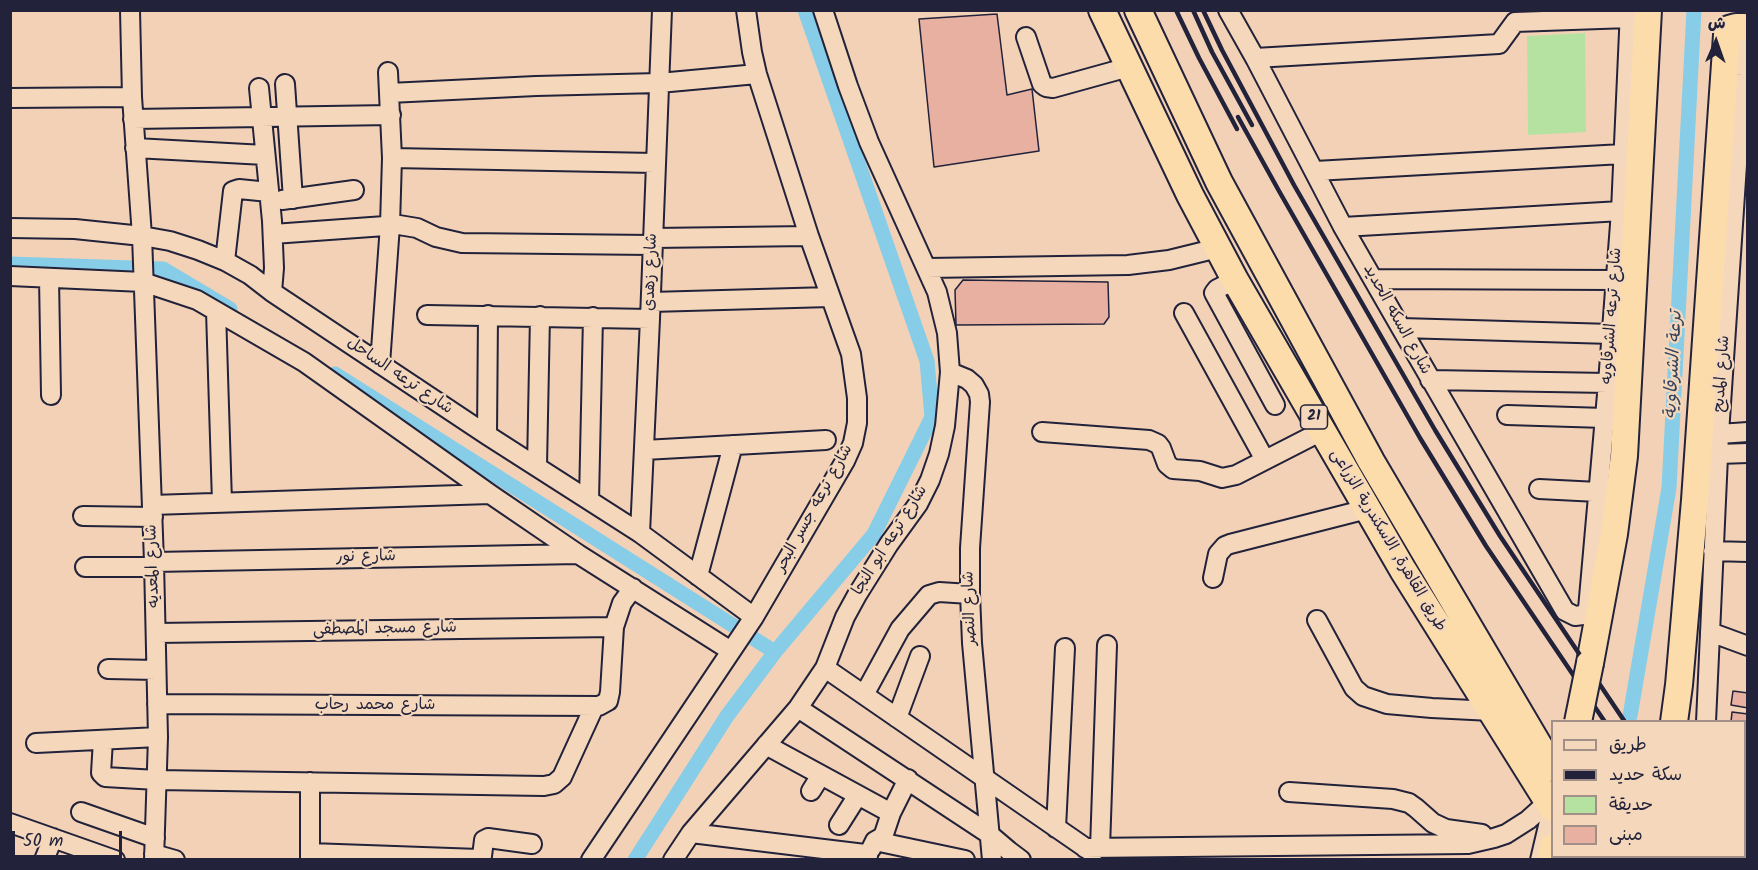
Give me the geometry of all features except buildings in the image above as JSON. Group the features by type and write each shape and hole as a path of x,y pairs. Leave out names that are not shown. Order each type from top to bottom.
{"highway":[{"name":"طريق القاهرة, الاسكندرية الزراعى","path":"1102,10 1190,195 1235,280 1403,570 1551,806"},
{"name":"طريق القاهرة, الاسكندرية الزراعى","path":"1138,10 1219,182 1360,440 1551,766"},
{"path":"1578,720 1614,534 1624,456 1636,13"},
{"path":"1674,720 1695,500 1727,35 1729,29 1744,27"}],"street":[{"name":"شارع المعديه","path":"130,10 133,119 142,239 156,633 158,737 154,850"},
{"name":"شارع زهدى","path":"640,533 662,10"},
{"name":"شارع ترعه جسر البحر","path":"591,860 754,617 854,443 857,415 855,375 851,354 809,236 757,74 746,10"},
{"name":"شارع ترعه ابو النجا","path":"673,860 691,833 798,708 825,668 845,617 857,595 889,544 918,504 930,480 945,426 950,372 947,333 937,292 869,142 823,10"},
{"name":"شارع السكه الحديد","path":"1228,10 1343,227 1430,380 1565,611 1571,615 1579,615"},
{"path":"1255,58 1499,44 1515,22 1636,13"},
{"name":"شارع ترعه الشرقاويه","path":"1579,615 1583,615 1588,609 1612,334 1623,154 1636,13"},
{"name":"شارع المديح","path":"1707,720 1719,434 1740,251 1745,75 1744,27"},
{"path":"1026,37 1042,84 1046,87 1053,88 1129,67"},
{"path":"380,363 390,225 392,158 388,72"},
{"path":"389,93 659,83 757,74"},
{"path":"285,84 293,199"},
{"path":"259,88 273,234 273,292"},
{"path":"10,98 132,97"},
{"path":"133,119 391,116"},
{"path":"135,148 265,155"},
{"path":"1315,171 1623,154"},
{"path":"392,158 655,163"},
{"path":"225,261 233,191 239,189 269,197 293,199 354,190"},
{"path":"1343,227 1621,211"},
{"path":"273,234 408,225 436,237 462,243 652,242 809,236"},
{"name":"شارع ترعه الساحل","path":"10,228 75,229 171,242 225,261 487,435 640,533 754,617"},
{"path":"927,268 1128,265 1169,260 1218,249"},
{"path":"10,276 143,277 197,300 304,362 578,554 731,651"},
{"path":"49,278 51,395"},
{"path":"1373,279 1615,280"},
{"path":"1235,280 1217,289 1214,293 1275,405"},
{"path":"428,315 593,317 650,310 830,297"},
{"path":"216,311 222,502"},
{"path":"1184,313 1265,460"},
{"path":"487,435 488,315"},
{"path":"537,466 540,316"},
{"path":"589,500 593,317"},
{"path":"1401,328 1612,334"},
{"name":"شارع النصر","path":"950,372 967,379 979,394 980,402 970,548 970,594 983,778 992,860"},
{"path":"1430,380 1608,383"},
{"path":"1507,415 1605,418"},
{"path":"1042,432 1149,440 1158,444 1167,464 1173,470 1200,471 1222,478 1236,475 1322,431"},
{"path":"1719,434 1748,432"},
{"path":"644,450 826,440"},
{"path":"699,576 733,445"},
{"path":"1718,454 1748,453"},
{"path":"1539,489 1598,492"},
{"path":"83,516 152,511 222,502 490,494"},
{"path":"1213,578 1218,554 1225,546 1367,509"},
{"path":"1713,551 1748,552"},
{"name":"شارع نور","path":"85,567 578,554"},
{"path":"103,740 101,773 104,777 157,780 544,786 554,784 562,777 594,707 608,701 614,627 622,603 633,588"},
{"path":"864,695 900,629 929,595 939,592 970,594"},
{"path":"1317,620 1354,688 1363,696 1387,704 1492,711"},
{"name":"شارع مسجد المصطفى","path":"156,633 614,627"},
{"path":"1710,632 1748,646"},
{"path":"1095,852 1107,645"},
{"path":"1056,828 1065,648"},
{"path":"897,718 920,656"},
{"path":"825,668 1056,828 1095,852 1481,842 1506,834 1551,806"},
{"path":"108,669 156,670"},
{"name":"شارع محمد رحاب","path":"157,704 594,707"},
{"path":"798,708 989,834 1021,860"},
{"path":"36,743 158,737"},
{"path":"766,745 891,813"},
{"path":"811,791 821,775"},
{"path":"871,852 884,834 891,813 908,779"},
{"path":"310,782 310,856 479,859 482,856 484,840 488,838 532,844"},
{"path":"1289,792 1393,799 1408,803 1433,823 1446,829 1479,834 1506,834"},
{"path":"839,825 858,795"},
{"path":"1540,860 1551,806"},
{"path":"81,812 175,860"},
{"path":"10,823 109,859"},
{"path":"691,833 865,854 871,852 911,854 966,860"},
{"path":"44,860 53,838"}],"green space":[{"path":"1585,33 1586,132 1528,135 1527,36"}],"waterway":[{"path":"635,860 727,716 775,652 874,534 932,417 927,361 805,10"},
{"name":"ترعة الشرقاوية","path":"1630,716 1669,488 1694,10"},
{"path":"10,264 163,269 230,309"},
{"path":"335,374 775,652"}],"railway":[{"path":"1176,10 1237,129"},
{"path":"1193,10 1212,52 1252,125"},
{"path":"1203,10 1294,185 1435,430 1500,536 1624,720"},
{"path":"1238,117 1420,438 1486,546 1604,720"}]}
